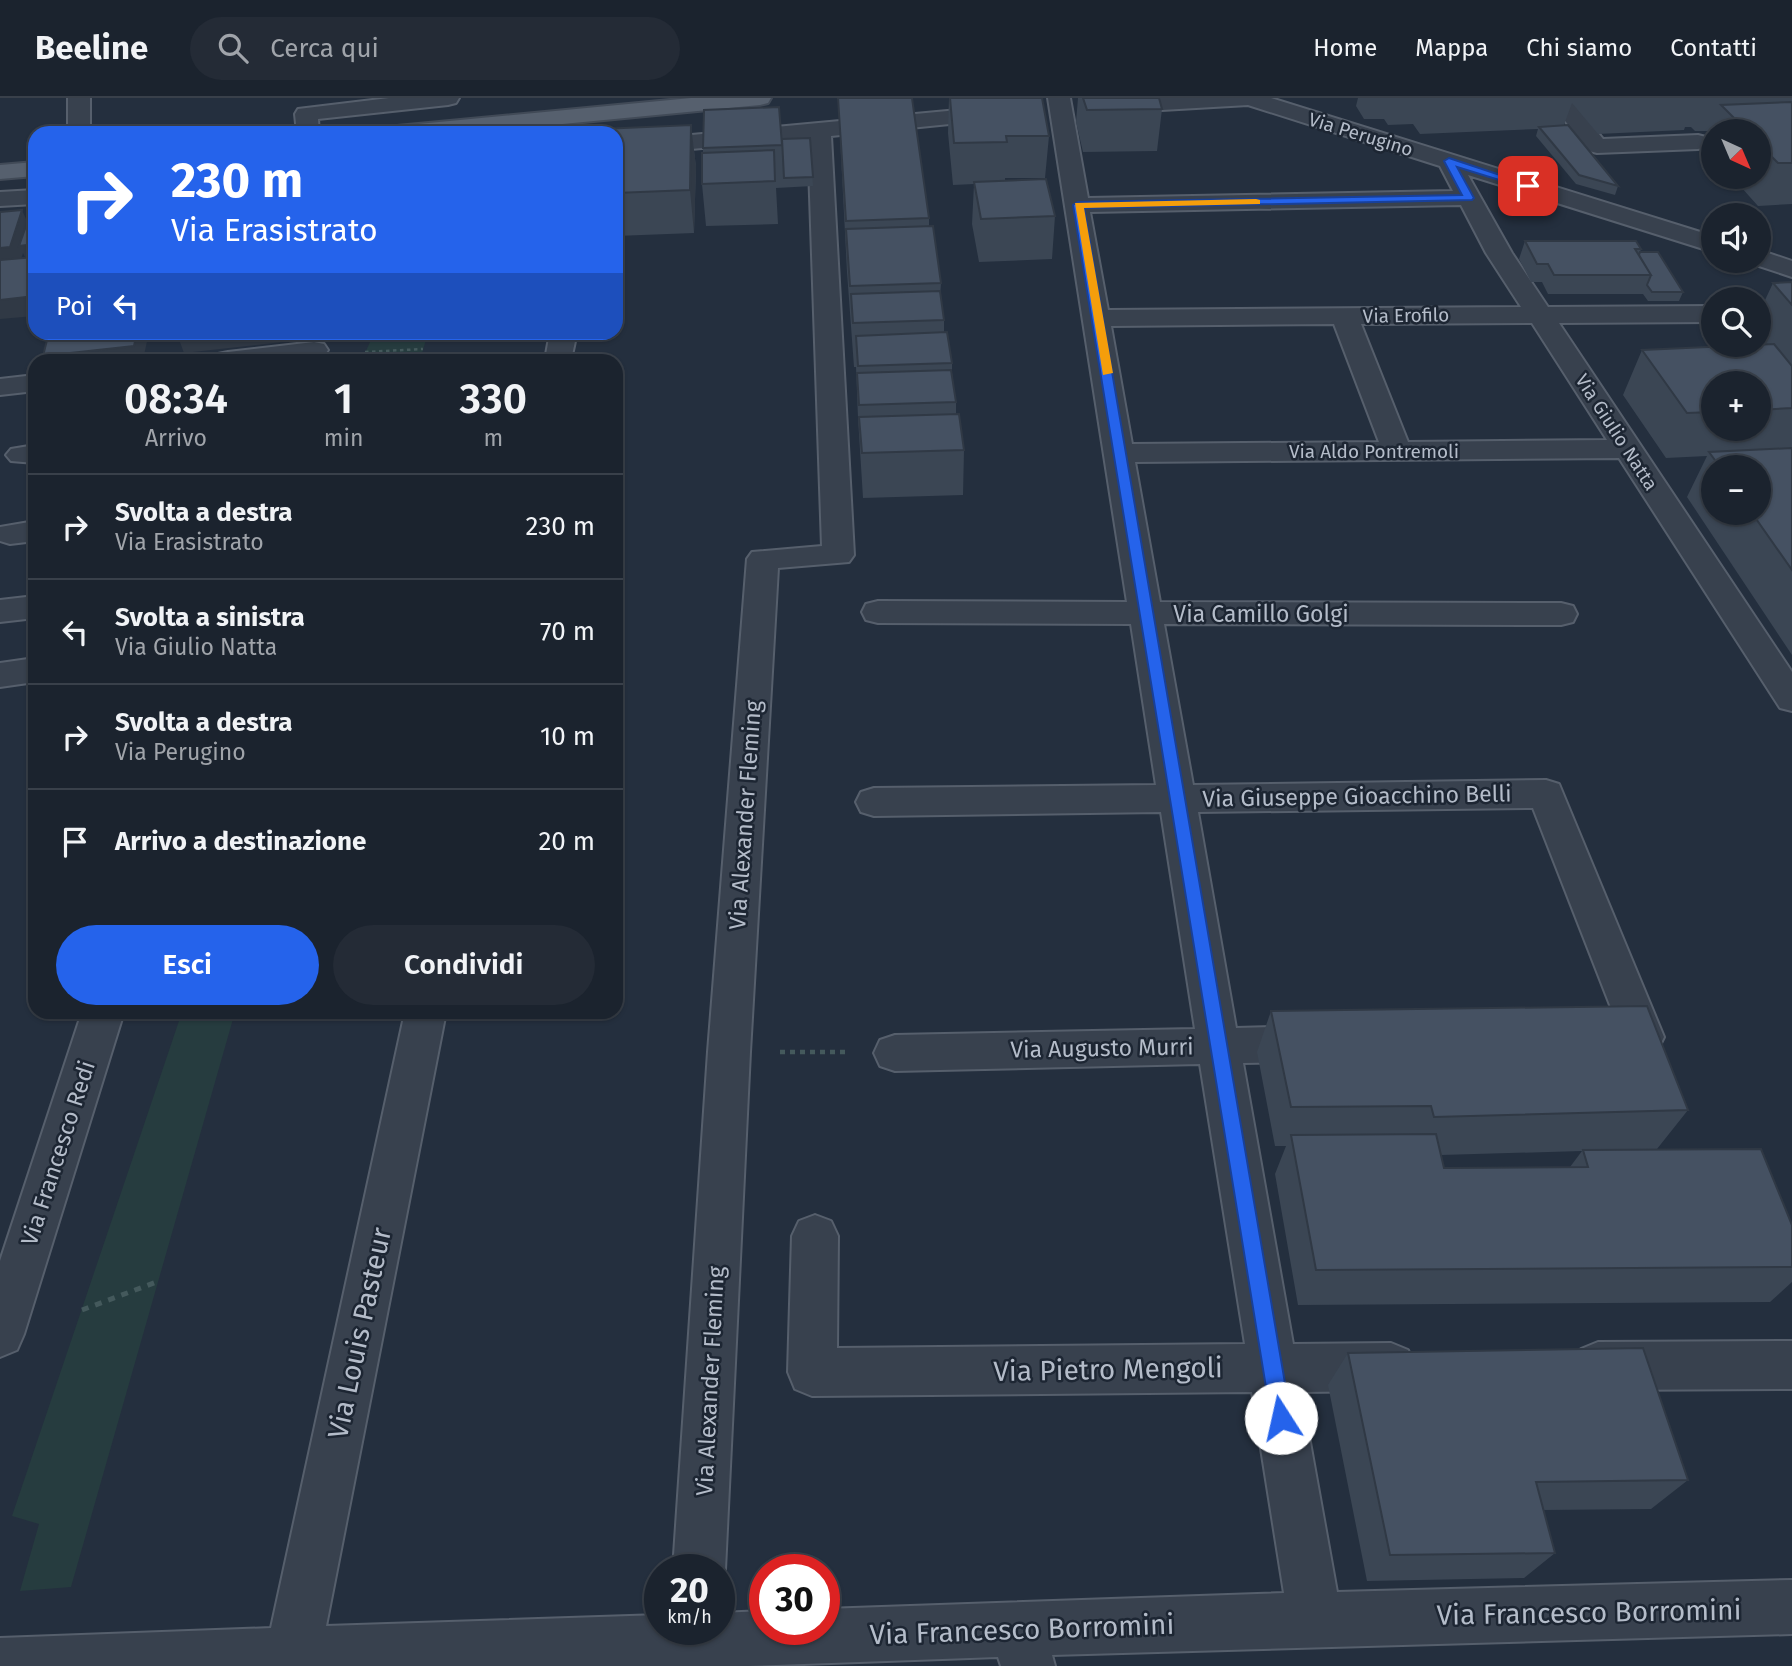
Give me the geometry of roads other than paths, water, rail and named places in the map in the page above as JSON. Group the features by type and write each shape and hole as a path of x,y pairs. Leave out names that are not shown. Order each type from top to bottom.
{"main road":[{"path":"458,126 669,102 752,98"},
{"path":"0,172 28,170"}],"street":[{"path":"79,98 79,126"},
{"path":"307,126 306,114 448,98"},
{"name":"Via Perugino","path":"1249,98 1701,240"},
{"path":"623,148 1044,107 1256,98"},
{"path":"1558,98 1597,146 1698,142"},
{"path":"1044,107 1078,205 1315,1619"},
{"name":"Via Alexander Fleming","path":"700,1554 729,1052 764,559 838,555 818,130"},
{"name":"Via Giulio Natta","path":"1449,161 1499,253 1792,699"},
{"path":"0,199 28,197"},
{"path":"1078,205 1469,198"},
{"path":"1771,262 1792,269"},
{"name":"Via Erofilo","path":"1098,318 1701,314"},
{"path":"1344,316 1397,451"},
{"path":"272,354 315,348"},
{"path":"0,387 28,384"},
{"name":"Via Aldo Pontremoli","path":"1120,453 1627,449"},
{"path":"0,611 28,608"},
{"name":"Via Camillo Golgi","path":"878,612 1561,614"},
{"path":"0,675 28,671"},
{"name":"Via Giuseppe Gioacchino Belli","path":"874,802 1546,794 1643,1037 1588,1038"},
{"name":"Via Francesco Redi","path":"0,1334 101,1019"},
{"name":"Via Louis Pasteur","path":"293,1655 424,1019"},
{"name":"Via Augusto Murri","path":"895,1053 1356,1043"},
{"name":"Via Pietro Mengoli","path":"815,1236 812,1372 1436,1367"},
{"path":"1560,1366 1792,1365"},
{"name":"Via Francesco Borromini","path":"735,1637 1023,1648 1315,1619 1792,1607"},
{"name":"Via Francesco Borromini","path":"0,1665 293,1655 575,1655 644,1644"}]}
